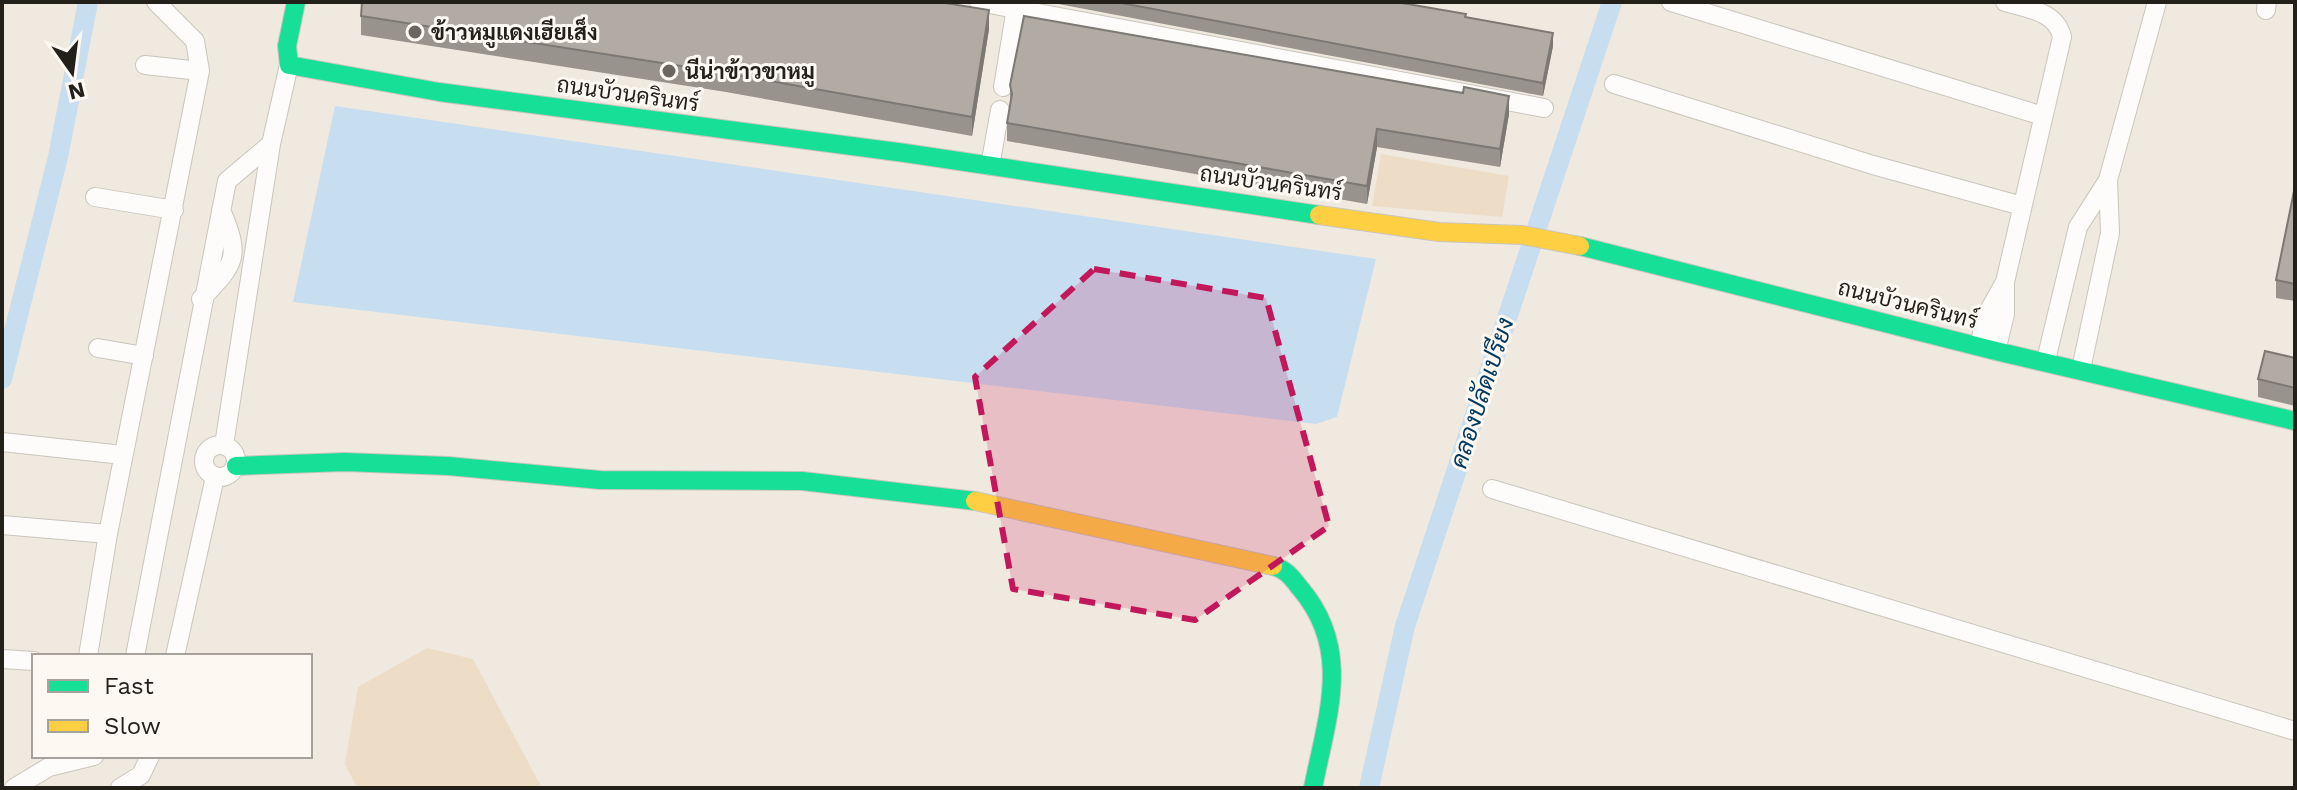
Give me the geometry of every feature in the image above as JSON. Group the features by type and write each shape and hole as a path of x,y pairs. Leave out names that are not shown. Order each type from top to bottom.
{"street":[{"path":"88,654 123,455 200,71 195,41 156,2"},
{"path":"224,445 271,144 289,65 287,46 296,2"},
{"path":"979,2 1544,108"},
{"path":"1671,2 2043,116"},
{"path":"1988,348 1986,316 2005,282 2062,37 2060,26 2051,16 2005,2"},
{"path":"2046,360 2078,227 2108,180 2157,2"},
{"path":"1003,87 1016,8"},
{"path":"145,65 200,71"},
{"name":"ถนนบัวนครินทร์","path":"289,65 439,92 990,166 1425,230 1522,235 1582,246 2295,421"},
{"path":"1614,84 1873,165 2022,206"},
{"path":"990,166 1000,110"},
{"path":"135,654 201,299 229,271 235,241 221,210 227,181 271,144"},
{"path":"2081,369 2110,233 2108,180"},
{"path":"95,197 174,210"},
{"path":"98,348 144,356"},
{"path":"2,442 123,455"},
{"path":"224,445 234,453 236,466 228,476 215,477 205,469 204,457 212,447 224,445"},
{"path":"236,466 345,462 448,466 600,480 802,481 972,500 1283,568 1319,610 1333,653 1330,698 1313,788"},
{"path":"175,654 215,477"},
{"path":"1492,489 2295,731"},
{"path":"2,525 108,534"},
{"path":"2,659 32,661"},
{"path":"14,788 49,767 86,758"},
{"path":"120,788 141,775 149,758"}],"highlighted area":[{"path":"1094,269 1266,298 1329,526 1195,620 1013,589 975,377"}],"shaded area":[{"path":"1381,154 1509,176 1502,217 1372,206"},
{"path":"427,648 473,659 542,788 357,788 345,764 358,687"}],"water":[{"path":"335,106 1376,259 1337,417 1316,424 293,302"}],"building":[{"path":"362,2 939,2 989,10 972,117 726,73 361,16"},
{"path":"1116,2 1396,2 1553,33 1543,83"},
{"path":"1024,16 1463,93 1464,87 1509,96 1500,149 1377,129 1367,186 1007,123 1012,94 1010,85"},
{"path":"2295,186 2295,284 2276,280"},
{"path":"2265,351 2295,358 2295,388 2258,379"}],"waterway":[{"path":"2,379 58,157 88,2"},
{"name":"คลองปลัดเปรียง","path":"1369,788 1405,626 1612,2"}],"traffic: fast":[{"path":"296,2 287,46 289,65 439,92 905,153 1319,215"},
{"path":"1580,246 1996,351 2295,421"},
{"path":"236,466 345,462 448,466 600,480 802,481 975,501"},
{"path":"1273,566 1291,577 1316,611 1326,635 1331,660 1329,709 1313,788"}],"traffic: slow":[{"path":"1319,215 1439,232 1522,235 1580,246"},
{"path":"975,501 1273,566"}],"place":[{"name":"ข้าวหมูแดงเฮียเส็ง","path":"415,32"},
{"name":"นีน่าข้าวขาหมู","path":"669,71"}]}
